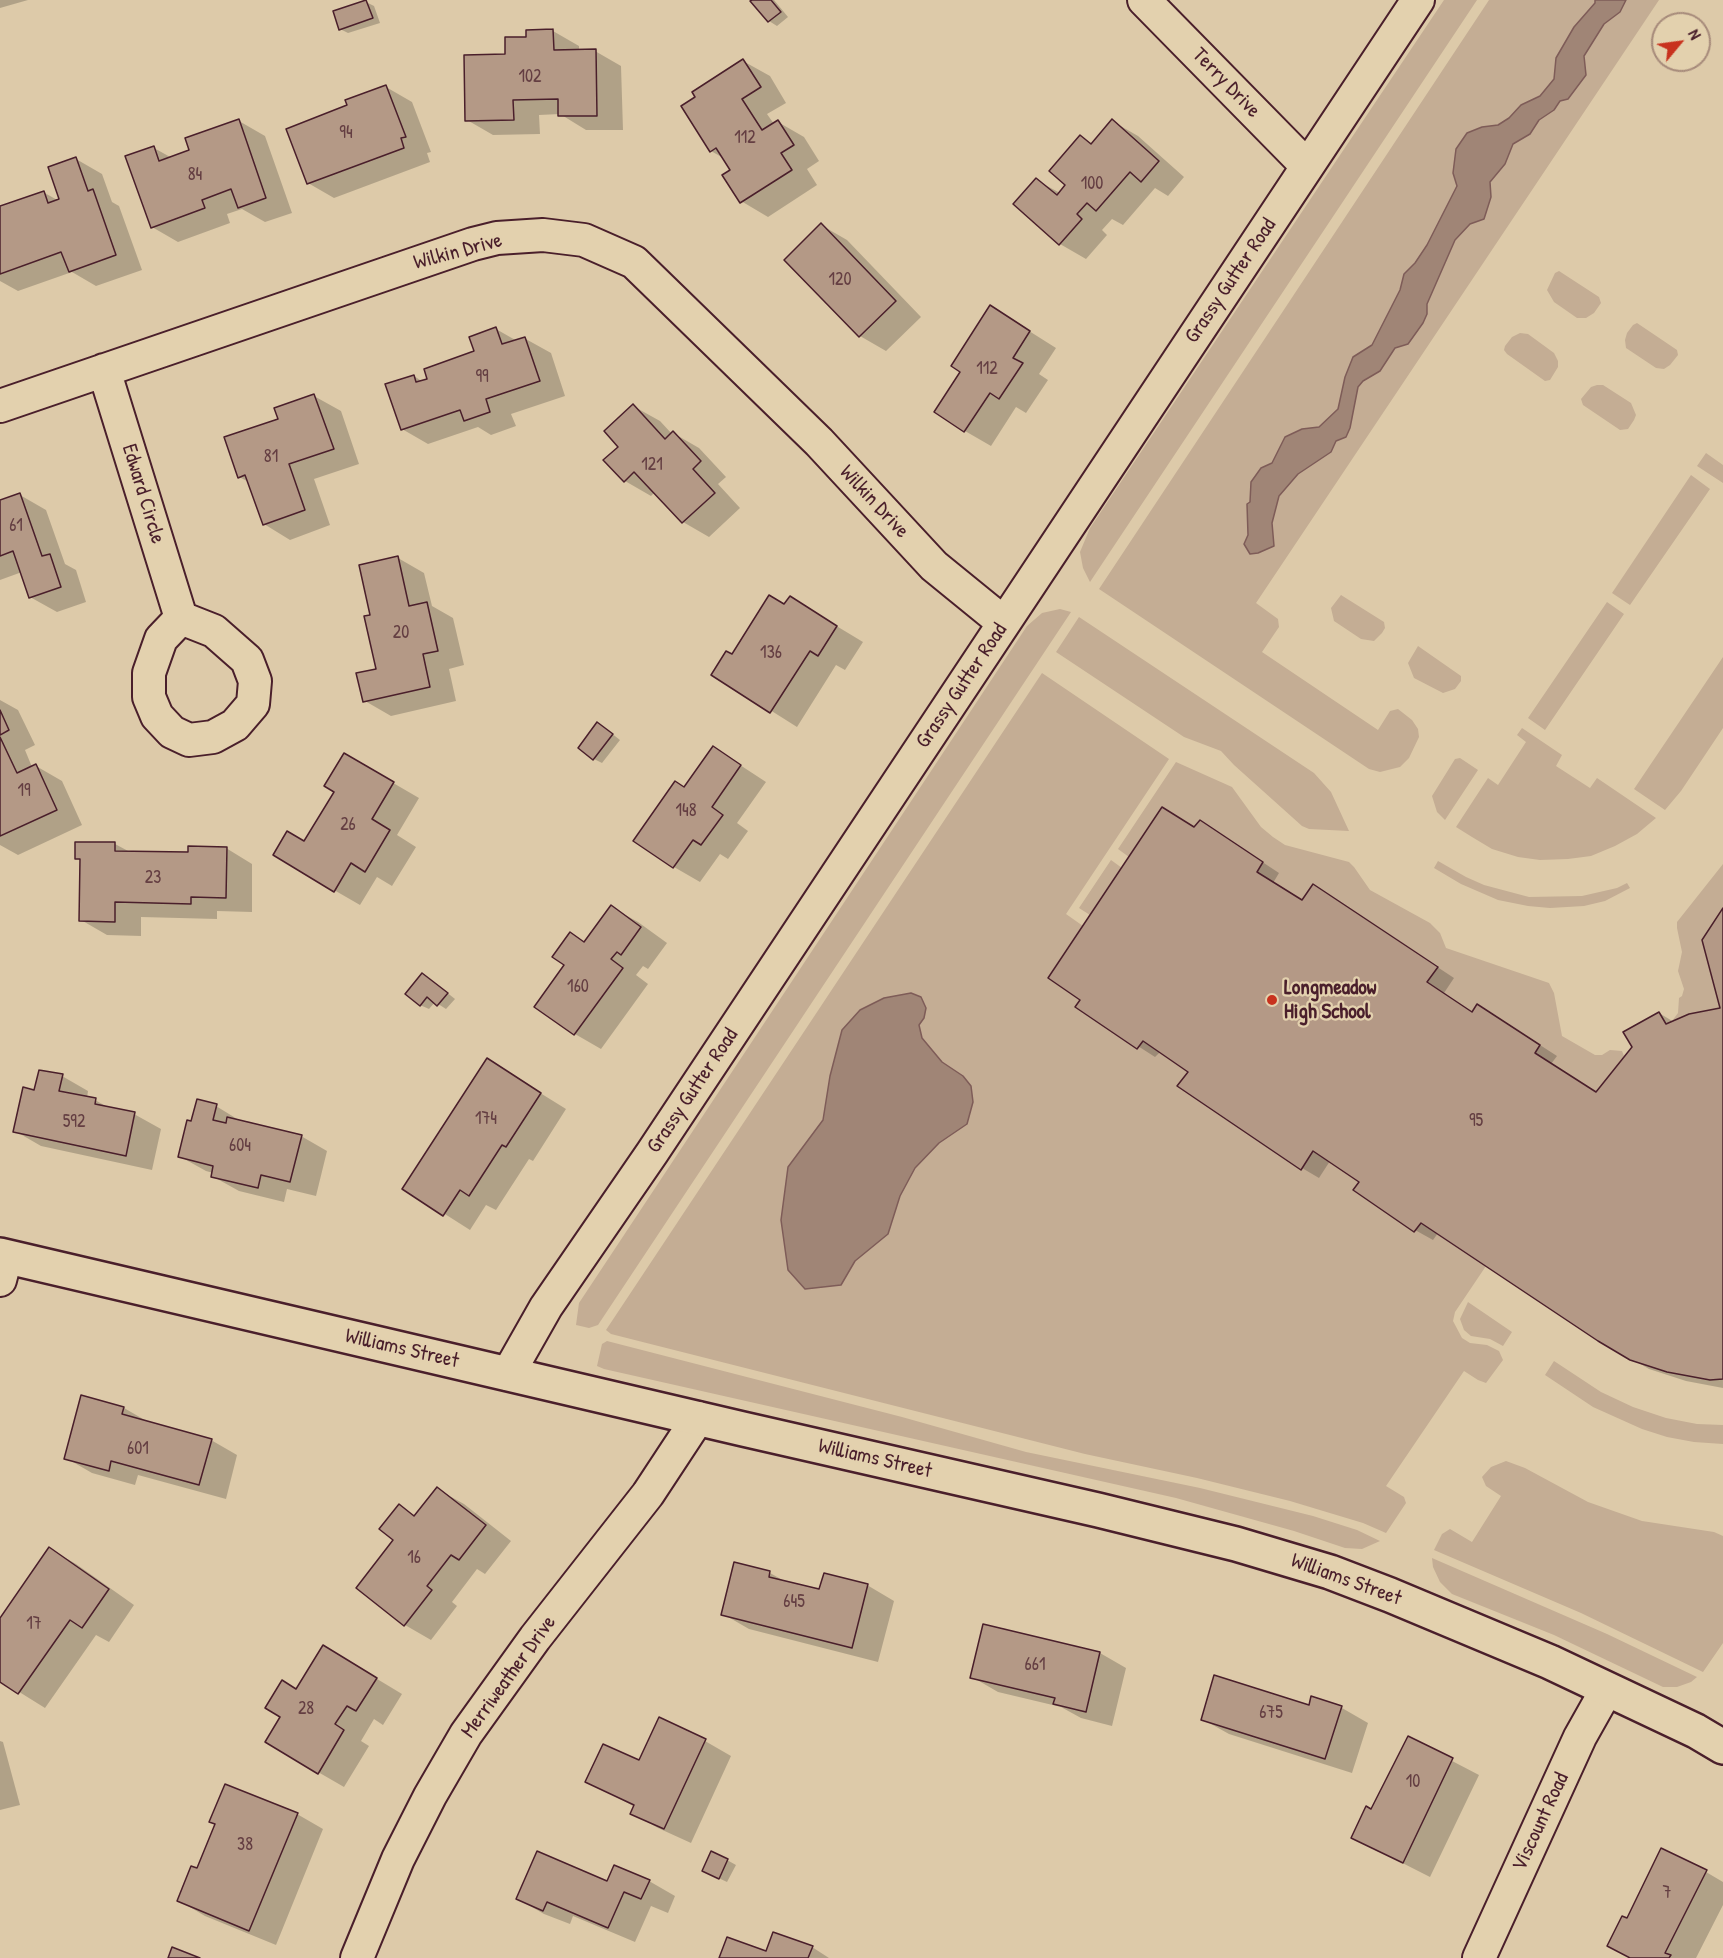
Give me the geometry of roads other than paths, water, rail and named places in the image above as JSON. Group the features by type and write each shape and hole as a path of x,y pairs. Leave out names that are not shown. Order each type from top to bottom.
{"main road":[{"name":"Williams Street","path":"2,1264 508,1374 1098,1510 1257,1550 1330,1572 1550,1662 1696,1731 1723,1747"}],"street":[{"name":"Terry Drive","path":"1144,0 1307,166"},
{"name":"Grassy Gutter Road","path":"508,1374 546,1307 652,1154 1418,0"},
{"name":"Wilkin Drive","path":"0,406 473,244 497,238 543,235 584,240 634,262 819,442 934,566 1004,623"},
{"name":"Edward Circle","path":"104,370 181,618"},
{"name":"Merriweather Drive","path":"357,1958 398,1859 430,1796 466,1734 535,1638 648,1494 698,1418"},
{"name":"Viscount Road","path":"1479,1958 1580,1737 1607,1689"}],"place":[{"name":"Longmeadow High School","path":"1272,1000"}]}
